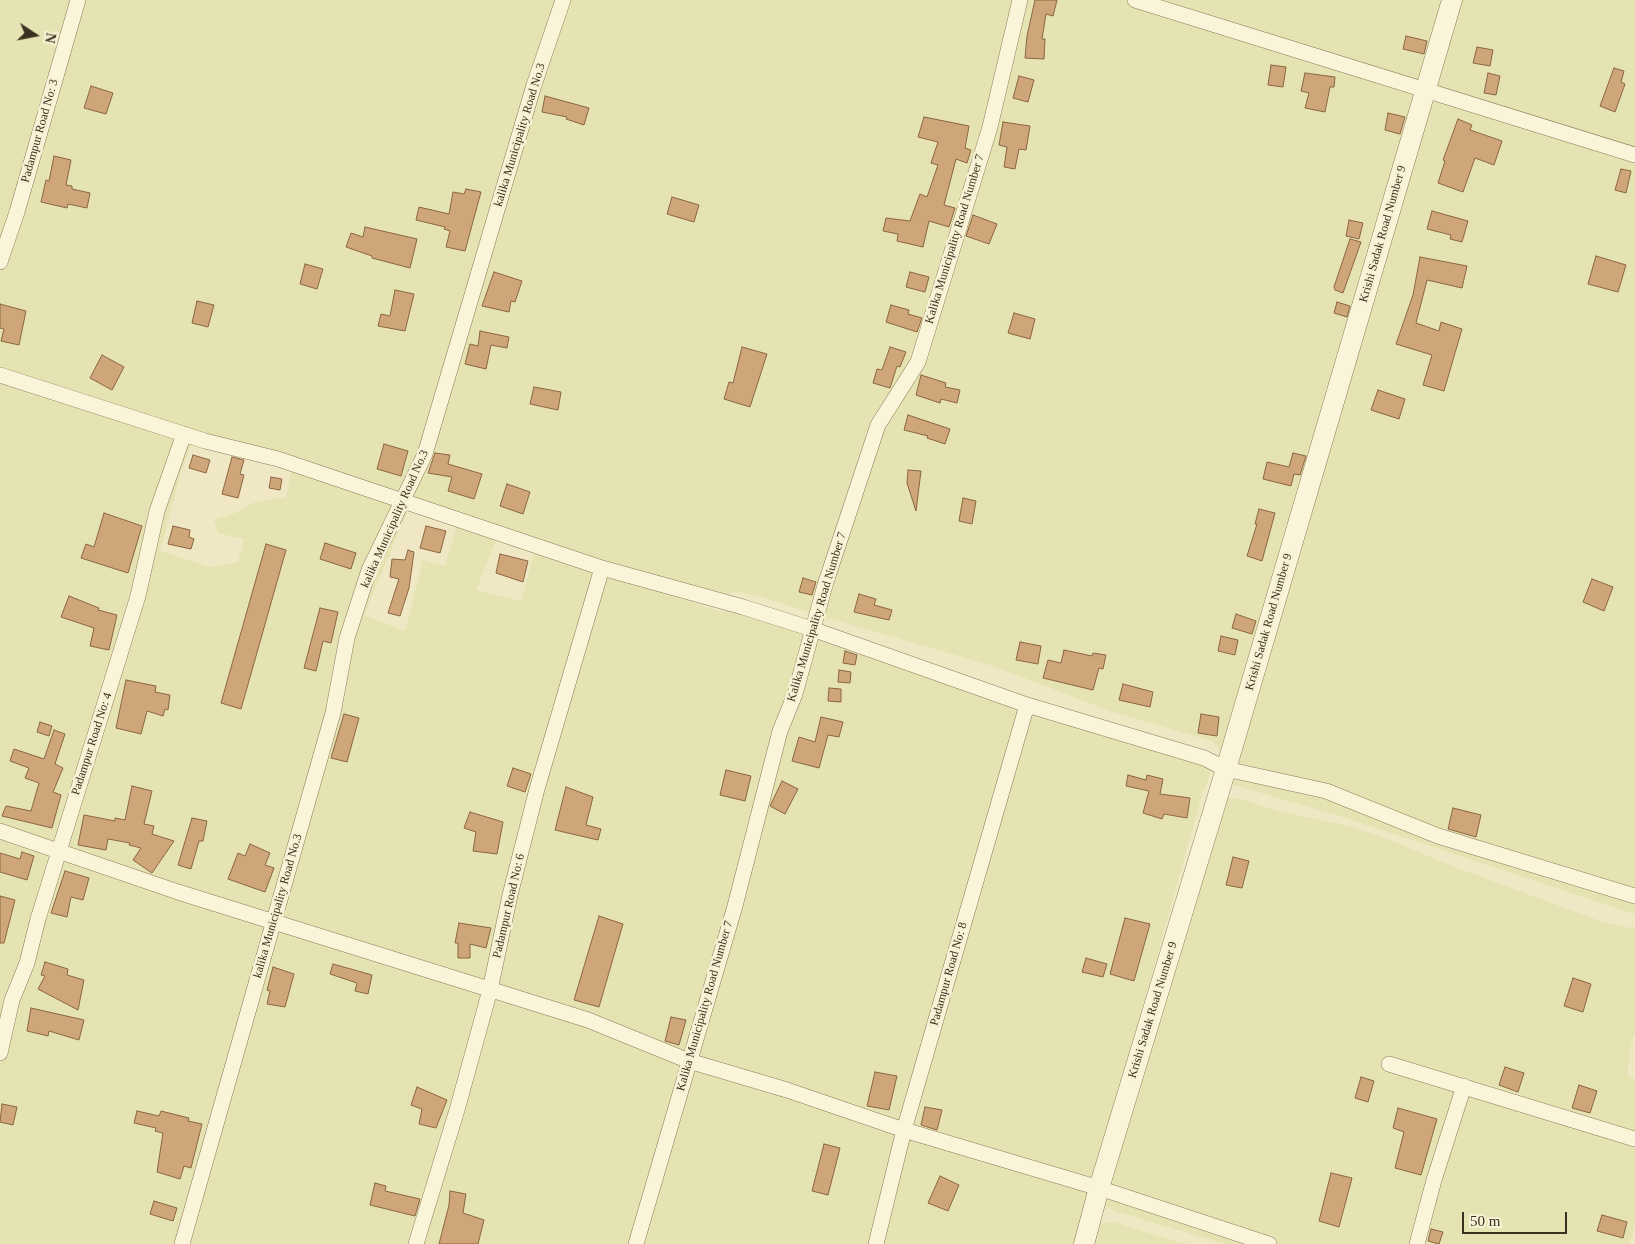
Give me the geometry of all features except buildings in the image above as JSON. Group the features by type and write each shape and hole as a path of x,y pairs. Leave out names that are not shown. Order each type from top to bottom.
{"street":[{"name":"Padampur Road No: 3","path":"0,262 17,212 78,0"},
{"name":"kalika Municipality Road No.3","path":"182,1244 333,713 347,638 369,570 425,454 534,85 563,0"},
{"name":"Kalika Municipality Road Number 7","path":"636,1244 735,906 780,730 795,694 812,629 878,425 918,362 990,127 1020,0"},
{"path":"1135,0 1635,154"},
{"name":"Krishi Sadak Road Number 9","path":"1084,1244 1099,1188 1226,768 1452,0"},
{"path":"0,375 184,434 278,459 602,568 743,607 812,629 1027,705 1204,758 1226,768 1326,791 1438,836 1635,896"},
{"name":"Padampur Road No: 4","path":"0,1054 12,1000 27,963 38,918 138,596 157,511 184,434"},
{"name":"Padampur Road No: 6","path":"416,1244 457,1110 490,990 510,895 530,818 602,568"},
{"name":"Padampur Road No: 8","path":"876,1244 904,1130 1027,705"},
{"path":"0,832 59,850 178,892 588,1020 689,1061 787,1090 904,1130 1099,1188 1269,1244"},
{"path":"1389,1064 1635,1139"},
{"path":"1417,1244 1434,1180 1464,1086"}],"shaded area":[{"path":"0,0 1635,0 1635,914 1336,815 1217,780 1225,753 1211,741 1110,711 993,666 807,612 763,597 735,591 716,601 278,456 0,370"},
{"path":"0,380 192,443 181,472 160,551 209,567 238,562 244,539 218,533 214,520 238,512 252,503 286,497 292,469 409,508 364,615 405,631 423,560 445,566 457,525 496,540 476,590 521,601 535,550 721,612 747,607 1102,720 1216,759 1202,795 1077,1244 0,1244"},
{"path":"1216,796 1244,800 1282,812 1344,825 1377,835 1460,869 1600,921 1635,929 1635,1036 1632,1040 1627,1076 1635,1079 1635,1225 1629,1244 1225,1244 1114,1211 1103,1204"},
{"path":"1114,1222 1189,1244 1094,1244 1097,1224"}]}
